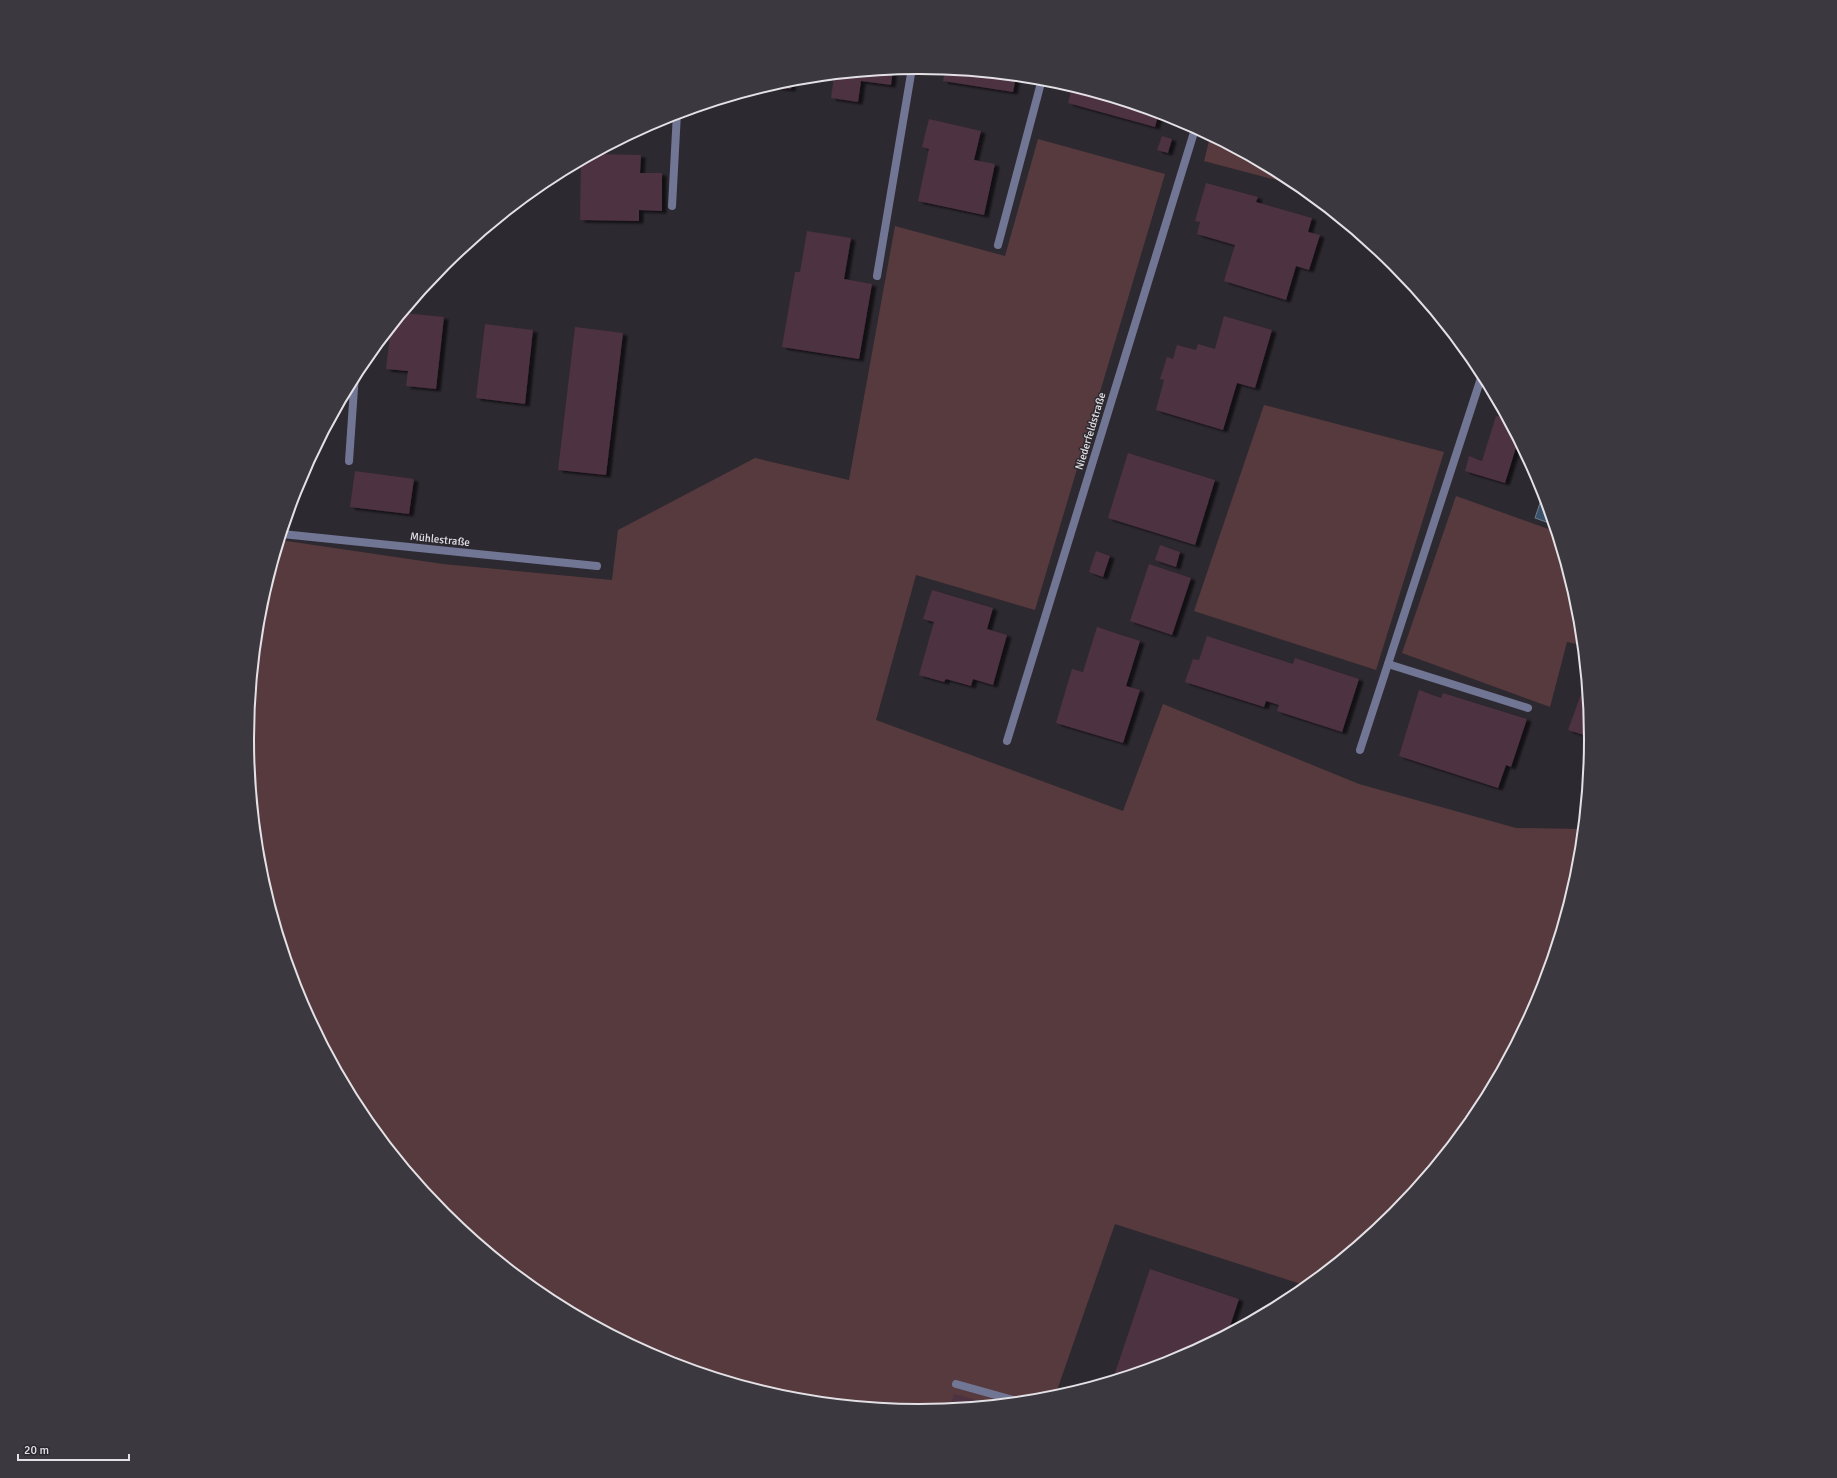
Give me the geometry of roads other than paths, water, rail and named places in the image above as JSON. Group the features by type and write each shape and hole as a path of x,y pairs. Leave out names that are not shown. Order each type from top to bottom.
{"street":[{"path":"877,276 911,74"},
{"path":"998,246 1040,86"},
{"path":"672,206 677,120"},
{"name":"Niederfeldstraße","path":"1007,741 1193,134"},
{"path":"1360,750 1479,383"},
{"path":"349,462 354,389"},
{"name":"Mühlestraße","path":"286,534 597,566"},
{"path":"1388,664 1528,708"},
{"path":"956,1384 1006,1398"}],"water":[{"path":"1540,503 1547,522 1535,518"}]}
